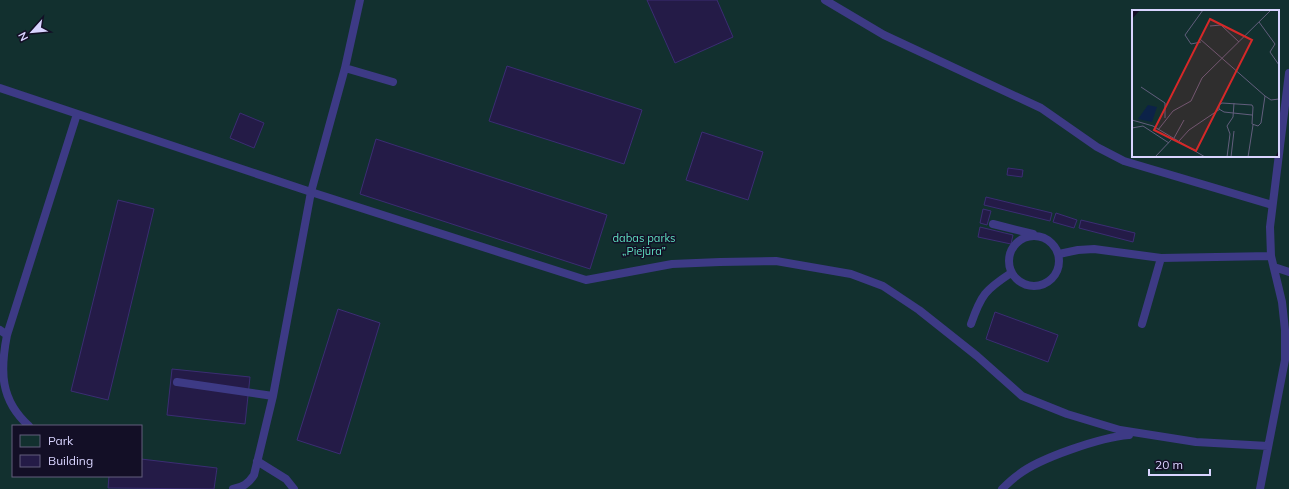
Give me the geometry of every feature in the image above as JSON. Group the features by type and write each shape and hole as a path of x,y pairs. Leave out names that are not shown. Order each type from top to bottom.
{"lane":[{"path":"232,489 243,487 250,482 254,475 273,396 311,192 345,68 360,0"},
{"path":"825,0 884,35 1041,108 1097,147 1124,161 1272,205"},
{"path":"345,68 393,82"},
{"path":"1279,151 1289,73"},
{"path":"0,88 311,192 586,280 672,264 728,261 776,260 851,274 883,286 919,310 977,356 1022,396 1067,414 1120,430 1196,442 1268,446"},
{"path":"28,425 9,402 2,381 4,333 77,114"},
{"path":"1260,489 1285,360 1286,330 1282,302 1271,256 1270,227 1278,157"},
{"path":"993,224 1041,236 1055,246 1059,254 1060,263 1058,271 1047,283 1031,286 1023,284 1011,273 1009,256 1015,245 1025,237 1033,235 1041,236"},
{"path":"1059,254 1078,250 1094,249 1161,258 1271,256"},
{"path":"1142,324 1161,258"},
{"path":"1274,267 1289,272"},
{"path":"971,324 979,300 984,293 1011,273"},
{"path":"177,382 273,396"},
{"path":"1002,489 1019,474 1051,458 1117,436 1140,434"},
{"path":"257,461 286,479 294,489"}],"green space":[{"name":"dabas parks „Piejūra”","path":"0,0 1289,0 1289,489 0,489"}],"building":[{"path":"647,0 717,0 733,37 675,63"},
{"path":"507,66 642,110 624,164 489,121"},
{"path":"240,113 264,123 254,148 230,138"},
{"path":"702,132 763,152 748,200 686,180"},
{"path":"376,139 607,215 590,269 360,194"},
{"path":"1008,168 1023,170 1022,177 1007,175"},
{"path":"986,197 1052,213 1050,221 984,205"},
{"path":"118,200 154,209 108,400 71,391"},
{"path":"983,209 991,211 987,225 980,223"},
{"path":"1056,213 1077,220 1074,228 1053,222"},
{"path":"1081,220 1135,233 1133,242 1079,228"},
{"path":"980,227 1013,235 1011,244 978,237"},
{"path":"338,309 380,323 340,454 297,440"},
{"path":"995,312 1058,335 1048,362 986,339"},
{"path":"172,369 250,377 245,424 167,415"},
{"path":"142,459 217,468 214,489 108,488 109,477 142,477"}]}
